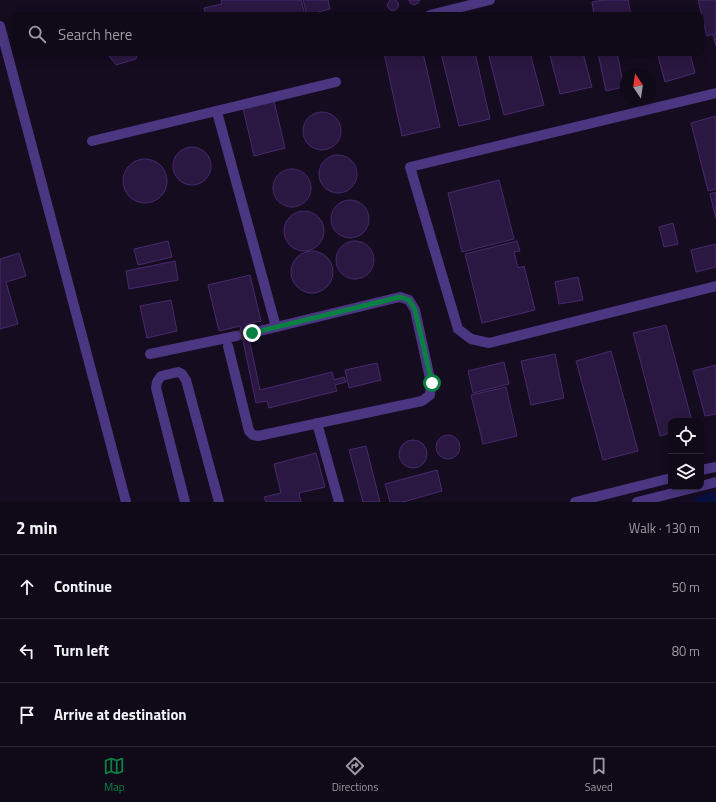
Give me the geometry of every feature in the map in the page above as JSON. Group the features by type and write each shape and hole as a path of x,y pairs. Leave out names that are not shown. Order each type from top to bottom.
{"street":[{"path":"442,12 490,0"},
{"path":"0,26 126,502"},
{"path":"92,141 336,82"},
{"path":"716,93 410,167 458,329 471,339 489,343 716,286"},
{"path":"217,112 276,327"},
{"path":"228,346 249,431 253,435 258,436 422,401 430,395 432,383 415,310 409,300 400,297 252,333"},
{"path":"150,354 236,336"},
{"path":"185,502 156,388 157,382 161,376 178,372 182,374 186,380 219,502"},
{"path":"318,423 339,502"},
{"path":"704,469 716,467"},
{"path":"575,502 668,479"},
{"path":"704,485 716,482"},
{"path":"637,502 685,490"}],"building":[{"path":"393,-1 397,1 399,5 397,9 393,11 389,9 387,5 389,1"},
{"path":"221,0 301,0 304,12 205,12 204,8 222,4"},
{"path":"303,0 328,0 330,9 318,12 306,12"},
{"path":"409,0 420,0 414,5 410,3"},
{"path":"603,0 628,0 630,12 594,12 592,2"},
{"path":"698,0 716,0 716,46 713,34 707,36 704,24 704,12 701,12"},
{"path":"109,56 137,56 136,59 116,65"},
{"path":"385,56 424,56 440,127 402,136"},
{"path":"442,56 476,56 490,119 459,126"},
{"path":"489,56 531,56 544,105 504,115"},
{"path":"550,56 584,56 592,87 560,94"},
{"path":"599,56 618,56 620,68 620,88 606,91"},
{"path":"658,56 691,56 695,73 665,82"},
{"path":"274,101 285,148 254,156 243,108"},
{"path":"318,112 326,112 333,115 338,120 341,131 338,142 333,147 326,150 318,150 311,147 306,142 303,135 303,127 306,120 311,115"},
{"path":"716,116 716,189 708,191 691,123"},
{"path":"188,147 196,147 208,156 211,166 208,176 202,182 196,185 188,185 176,176 173,170 173,162 182,150"},
{"path":"338,155 351,161 357,174 351,187 338,193 325,187 319,174 325,161"},
{"path":"141,159 149,159 161,165 167,177 167,185 161,197 149,203 141,203 129,197 123,185 123,177 129,165"},
{"path":"288,169 296,169 306,174 310,181 310,195 306,202 296,207 288,207 278,202 276,199 273,192 273,184 278,174 281,172"},
{"path":"499,180 514,239 462,252 448,193"},
{"path":"716,192 716,219 710,194"},
{"path":"346,200 354,200 364,205 368,212 368,226 364,233 354,238 346,238 336,233 334,230 331,223 331,215 336,205 339,203"},
{"path":"304,211 318,217 324,231 318,245 304,251 290,245 284,231 290,217"},
{"path":"673,223 678,244 664,247 659,227"},
{"path":"168,241 172,257 138,265 134,249"},
{"path":"355,241 368,247 374,260 368,273 355,279 342,273 336,260 342,247"},
{"path":"517,241 520,251 514,252 518,268 524,266 535,310 482,323 465,254"},
{"path":"716,244 716,267 696,272 691,250"},
{"path":"308,251 316,251 324,254 330,260 333,272 330,284 324,290 316,293 308,293 300,290 294,284 291,276 291,268 294,260 300,254"},
{"path":"19,253 26,276 6,282 18,324 0,329 0,259"},
{"path":"175,261 178,280 129,289 126,271"},
{"path":"250,275 261,321 246,324 260,390 332,372 334,380 344,377 346,382 335,385 337,391 269,408 267,401 256,403 240,326 219,331 208,285"},
{"path":"578,277 583,300 559,304 555,282"},
{"path":"171,300 177,331 147,338 140,306"},
{"path":"666,325 691,418 668,418 668,434 660,436 633,333"},
{"path":"611,351 638,451 603,460 576,361"},
{"path":"555,354 564,398 531,405 521,361"},
{"path":"504,362 509,384 473,393 468,371"},
{"path":"377,363 381,380 349,388 345,370"},
{"path":"716,365 716,414 705,416 693,371"},
{"path":"506,387 517,436 483,444 471,395"},
{"path":"448,435 457,438 460,447 457,456 448,459 439,456 436,447 439,438"},
{"path":"413,440 423,444 427,454 423,464 413,468 403,464 399,454 403,444"},
{"path":"366,446 380,502 363,502 349,450"},
{"path":"316,453 325,487 299,493 301,502 266,502 264,497 281,493 274,464"},
{"path":"437,470 442,491 403,502 390,502 385,484"}],"waterway":[{"path":"701,502 716,498"}],"tunnel":[{"path":"236,336 251,333"}],"route":[{"path":"252,333 400,297 409,300 415,310 432,383"}]}
